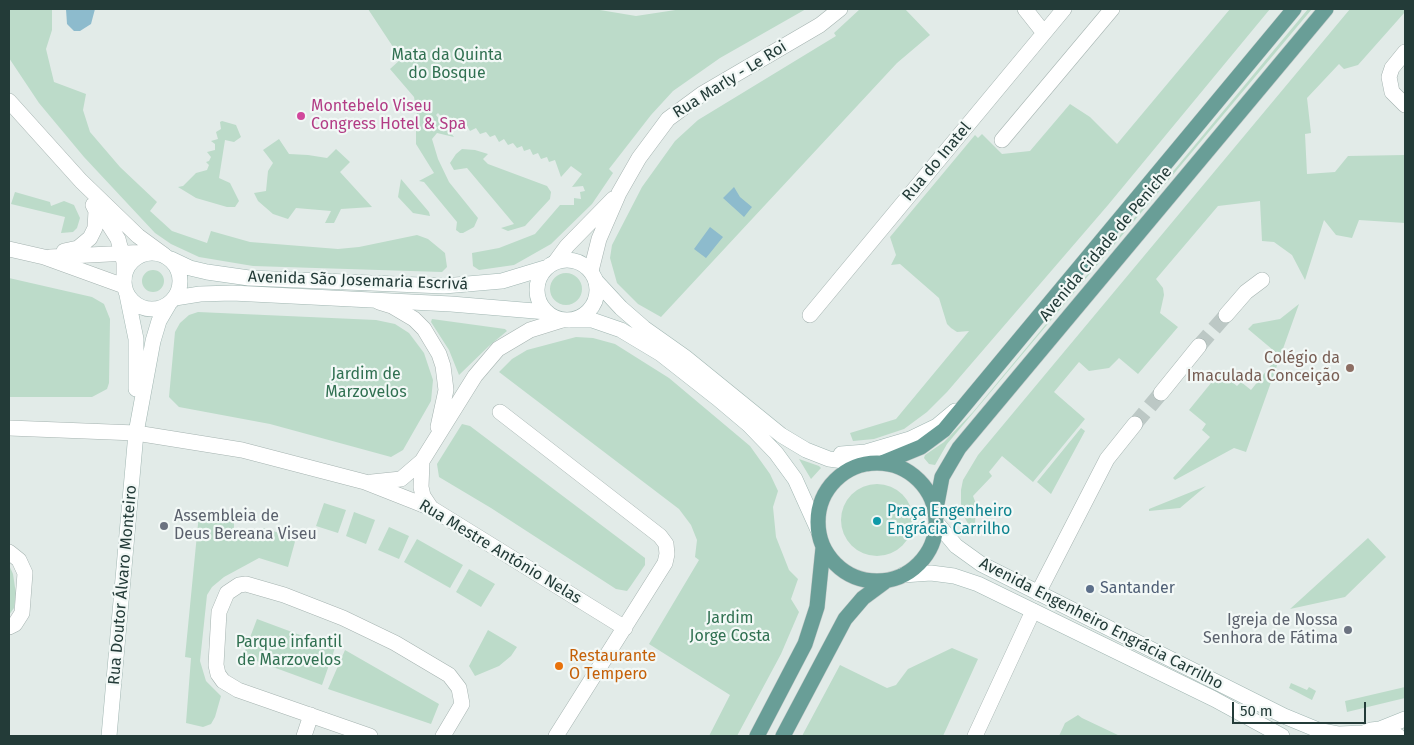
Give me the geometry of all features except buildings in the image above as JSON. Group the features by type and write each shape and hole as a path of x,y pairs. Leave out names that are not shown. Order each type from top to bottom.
{"main road":[{"name":"Avenida Cidade de Peniche","path":"882,463 929,443 944,430 1294,9"},
{"name":"Avenida Cidade de Peniche","path":"936,518 942,477 959,448 1326,9"},
{"path":"783,736 845,619 863,598 886,581 904,575 914,568 927,553 935,535 936,518 931,499 923,485 904,470 882,463 866,464 853,467 832,483 820,504 818,530 823,548 834,563 849,574 867,581 886,581"},
{"path":"757,736 805,644 817,607 823,548"}],"street":[{"name":"Rua Marly - Le Roi","path":"594,276 599,239 620,193 639,158 668,119 702,94 820,25 840,9"},
{"path":"1025,9 1044,33"},
{"name":"Rua do Inatel","path":"810,315 1064,9"},
{"path":"1002,140 1112,9"},
{"path":"1405,52 1392,68 1390,77 1392,92 1405,105"},
{"path":"9,101 81,182 138,236 168,257 180,274 181,282 172,301 162,308 145,308 137,305 125,286 44,257 9,249"},
{"name":"Rua Doutor Álvaro Monteiro","path":"81,182 118,239 136,339 136,433 109,736"},
{"name":"Rua Marly - Le Roi","path":"551,265 566,246 620,193"},
{"path":"44,257 78,248 90,238 95,228 96,211 90,195"},
{"path":"44,257 148,252 168,257"},
{"path":"125,286 129,265 134,259 148,252"},
{"name":"Avenida São Josemaria Escrivá","path":"168,257 198,270 249,278 444,286 502,281 551,265"},
{"path":"818,530 795,480 776,453 749,425 661,354 621,330 592,320 567,320 547,312 541,306 536,290 540,274 551,265 572,260 586,266 620,308 644,328 685,357 781,435 806,450 829,459 866,464"},
{"path":"365,482 394,481 406,476 422,461 486,360 511,340 530,330 582,316 591,309 597,293 594,276"},
{"path":"1226,315 1246,292 1262,280"},
{"name":"Avenida São Josemaria Escrivá","path":"172,301 200,294 232,293 378,302 451,304 547,312"},
{"name":"Rua Doutor Álvaro Monteiro","path":"136,433 153,341 159,321 172,301"},
{"path":"378,302 392,306 414,319 424,329 439,354 443,366 446,390 435,441"},
{"path":"1161,393 1199,346"},
{"path":"806,450 844,455 889,446 937,426 973,395"},
{"path":"500,412 660,536 666,544 668,554 665,563 556,736"},
{"path":"1038,592 1107,459 1135,424"},
{"name":"Rua Mestre António Nelas","path":"9,428 136,433 242,450 365,482 431,508 625,628"},
{"path":"422,461 421,487 423,496 431,508"},
{"path":"406,476 408,492 414,501"},
{"name":"Avenida Engenheiro Engrácia Carrilho","path":"936,518 956,546 968,556 1284,716 1318,730 1339,734 1360,734 1380,729 1405,719"},
{"path":"9,552 19,560 25,573 22,613 15,624 9,628"},
{"name":"Avenida Engenheiro Engrácia Carrilho","path":"904,575 931,573 954,576 978,584 1214,699 1282,736"},
{"path":"370,736 230,686 218,674 216,665 219,612 222,599 233,588 246,584 265,588 303,602 395,643 449,675 459,688 462,704 443,736"},
{"path":"975,736 1033,612"},
{"path":"304,736 311,715"},
{"path":"1380,729 1398,736"}],"green space":[{"path":"9,9 52,9 52,30 46,49 54,82 86,94 83,110 90,132 120,167 157,202 150,211 172,231 207,243 211,231 250,242 338,249 359,247 417,235 428,239 445,253 447,267 442,272 253,266 199,257 171,244 155,233 84,157 39,103 9,58"},
{"name":"Mata da Quinta do Bosque","path":"368,9 594,9 636,16 682,9 806,9 720,58 673,91 651,115 609,169 613,173 592,204 551,244 514,265 479,270 473,266 472,253 499,248 535,234 560,205 574,205 574,198 581,199 580,192 585,191 583,186 572,187 582,174 571,166 561,177 555,160 549,162 547,157 541,159 538,153 533,155 530,149 524,151 522,146 517,148 513,143 508,145 504,139 499,142 495,135 490,137 486,132 480,134 476,128 470,131 466,124 454,131 438,113 436,115 454,137 437,133 432,139 438,159 449,182 478,218 474,227 463,233 456,230 457,222 424,182 419,181 434,173 416,144 416,131 420,131 414,97 390,69 401,59"},
{"path":"860,9 905,9 930,35 897,63 661,317 638,304 617,283 610,258 612,245 642,187 675,141 698,120 836,36 834,33"},
{"path":"1230,9 1270,9 1108,205 947,392 927,412 904,429 874,439 853,441 850,433 896,419 969,331 957,332 951,328 947,324 939,298 900,264 891,265 896,255 890,237 975,135 978,138 982,134 1002,154 1030,151 1070,104 1090,117 1117,144"},
{"path":"1308,9 1312,9 947,444 935,465 929,464 924,458 925,455 944,442 973,412"},
{"path":"1350,9 1405,9 1405,12 1358,65 1344,69 1339,64 1307,98 1311,133 1305,134 1307,174 1335,172 1348,156 1405,155 1405,223 1359,220 1352,238 1336,235 1324,220 1305,280 1292,255 1274,242 1262,241 1260,201 1218,206 1156,279 1163,288 1164,295 1160,313 1178,327 1138,374 1119,358 1109,368 1089,371 1079,362 1054,392 1085,419 1033,482 1002,456 989,472 992,476 973,496 976,504 975,524 980,524 979,534 971,529 961,511 961,490 963,480 978,455"},
{"path":"220,122 236,125 241,137 234,142 225,140 219,178 230,183 239,201 235,207 227,207 196,198 178,187 183,186 196,173 207,170 209,165 206,162 211,157 207,152 215,150 215,144 211,141 218,139 216,132 221,129"},
{"path":"279,139 289,154 327,158 336,149 350,162 340,172 372,207 341,209 334,223 325,223 331,211 296,208 288,219 273,214 258,201 254,193 266,191 268,171 273,163 263,150"},
{"path":"462,149 488,154 483,159 488,164 547,186 551,192 550,199 525,226 508,231 501,228 514,224 467,168 454,170 450,163"},
{"path":"401,179 429,212 430,216 413,213 398,197"},
{"path":"15,192 50,202 51,206 64,201 74,205 80,218 77,228 73,232 61,233 65,217 11,204"},
{"path":"153,270 161,273 164,281 161,289 153,292 145,289 142,281 145,273"},
{"path":"566,273 572,274 577,278 581,283 581,295 577,300 572,304 566,305 560,304 555,300 551,295 550,289 551,283 555,278 560,274"},
{"path":"9,278 92,297 104,304 110,319 109,383 107,389 92,397 9,397"},
{"path":"1299,304 1246,452 1234,448 1175,480 1173,478 1210,437 1202,430 1206,424 1189,410 1220,372 1237,386 1241,382 1251,390 1279,355 1248,329 1253,324 1280,319"},
{"name":"Jardim de Marzovelos","path":"198,312 376,320 395,324 409,333 424,353 433,380 431,401 403,450 391,457 270,424 179,407 169,397 175,332 180,323 189,315"},
{"path":"432,319 505,329 507,331 459,375 449,350 431,322"},
{"name":"Jardim Jorge Costa","path":"576,337 593,338 615,344 669,378 750,446 770,474 778,491 773,507 776,537 789,570 798,579 791,599 799,612 781,654 737,736 709,736 730,695 649,644 699,560 695,557 697,540 691,525 679,509 499,372 512,359 527,350"},
{"path":"462,424 470,426 645,558 645,565 627,591 616,589 491,508 439,477 437,464"},
{"path":"1081,428 1085,431 1051,494 1037,482"},
{"path":"799,459 819,466 821,468 811,479"},
{"path":"877,484 897,490 907,500 913,520 907,540 897,550 877,556 857,550 847,540 841,520 847,500 857,490"},
{"path":"1206,486 1180,508 1149,511 1149,509"},
{"path":"324,503 346,510 338,533 316,526"},
{"path":"354,512 375,520 366,544 346,536"},
{"path":"199,514 234,521 234,528 262,534 263,528 296,538 288,567 259,558 224,577 212,587 207,595 200,661 206,681 221,696 211,724 203,727 186,723 191,658 185,657"},
{"path":"389,527 409,536 399,559 378,550"},
{"path":"1368,538 1386,557 1345,597 1290,609"},
{"path":"417,539 463,565 450,588 404,562"},
{"path":"9,565 13,574 16,594 14,608 9,615"},
{"path":"469,569 495,584 481,607 456,592"},
{"name":"Parque infantil de Marzovelos","path":"257,619 335,648 322,685 243,656"},
{"path":"488,630 517,647 511,656 499,666 475,676 469,666"},
{"path":"952,648 978,659 943,736 802,736 840,665 887,688 896,685 908,669"},
{"path":"345,650 439,704 431,724 328,689"},
{"path":"1291,683 1307,690 1309,687 1316,691 1312,700 1289,688"},
{"path":"1405,687 1405,698 1347,712 1345,701"},
{"path":"1078,715 1120,736 1059,736 1065,723"}],"water":[{"path":"66,9 95,9 91,24 80,31 74,31 67,24"},
{"path":"734,187 740,197 752,207 744,217 723,198"},
{"path":"710,227 723,237 706,258 694,249"}],"tunnel":[{"path":"1199,346 1226,315"},
{"path":"1135,424 1161,393"}],"place":[{"name":"Montebelo Viseu Congress Hotel & Spa","path":"301,116"},
{"name":"Colégio da Imaculada Conceição","path":"1350,368"},
{"name":"Praça Engenheiro Engrácia Carrilho","path":"877,521"},
{"name":"Assembleia de Deus Bereana Viseu","path":"164,526"},
{"name":"Santander","path":"1090,589"},
{"name":"Igreja de Nossa Senhora de Fátima","path":"1348,630"},
{"name":"Restaurante O Tempero","path":"559,666"}]}
